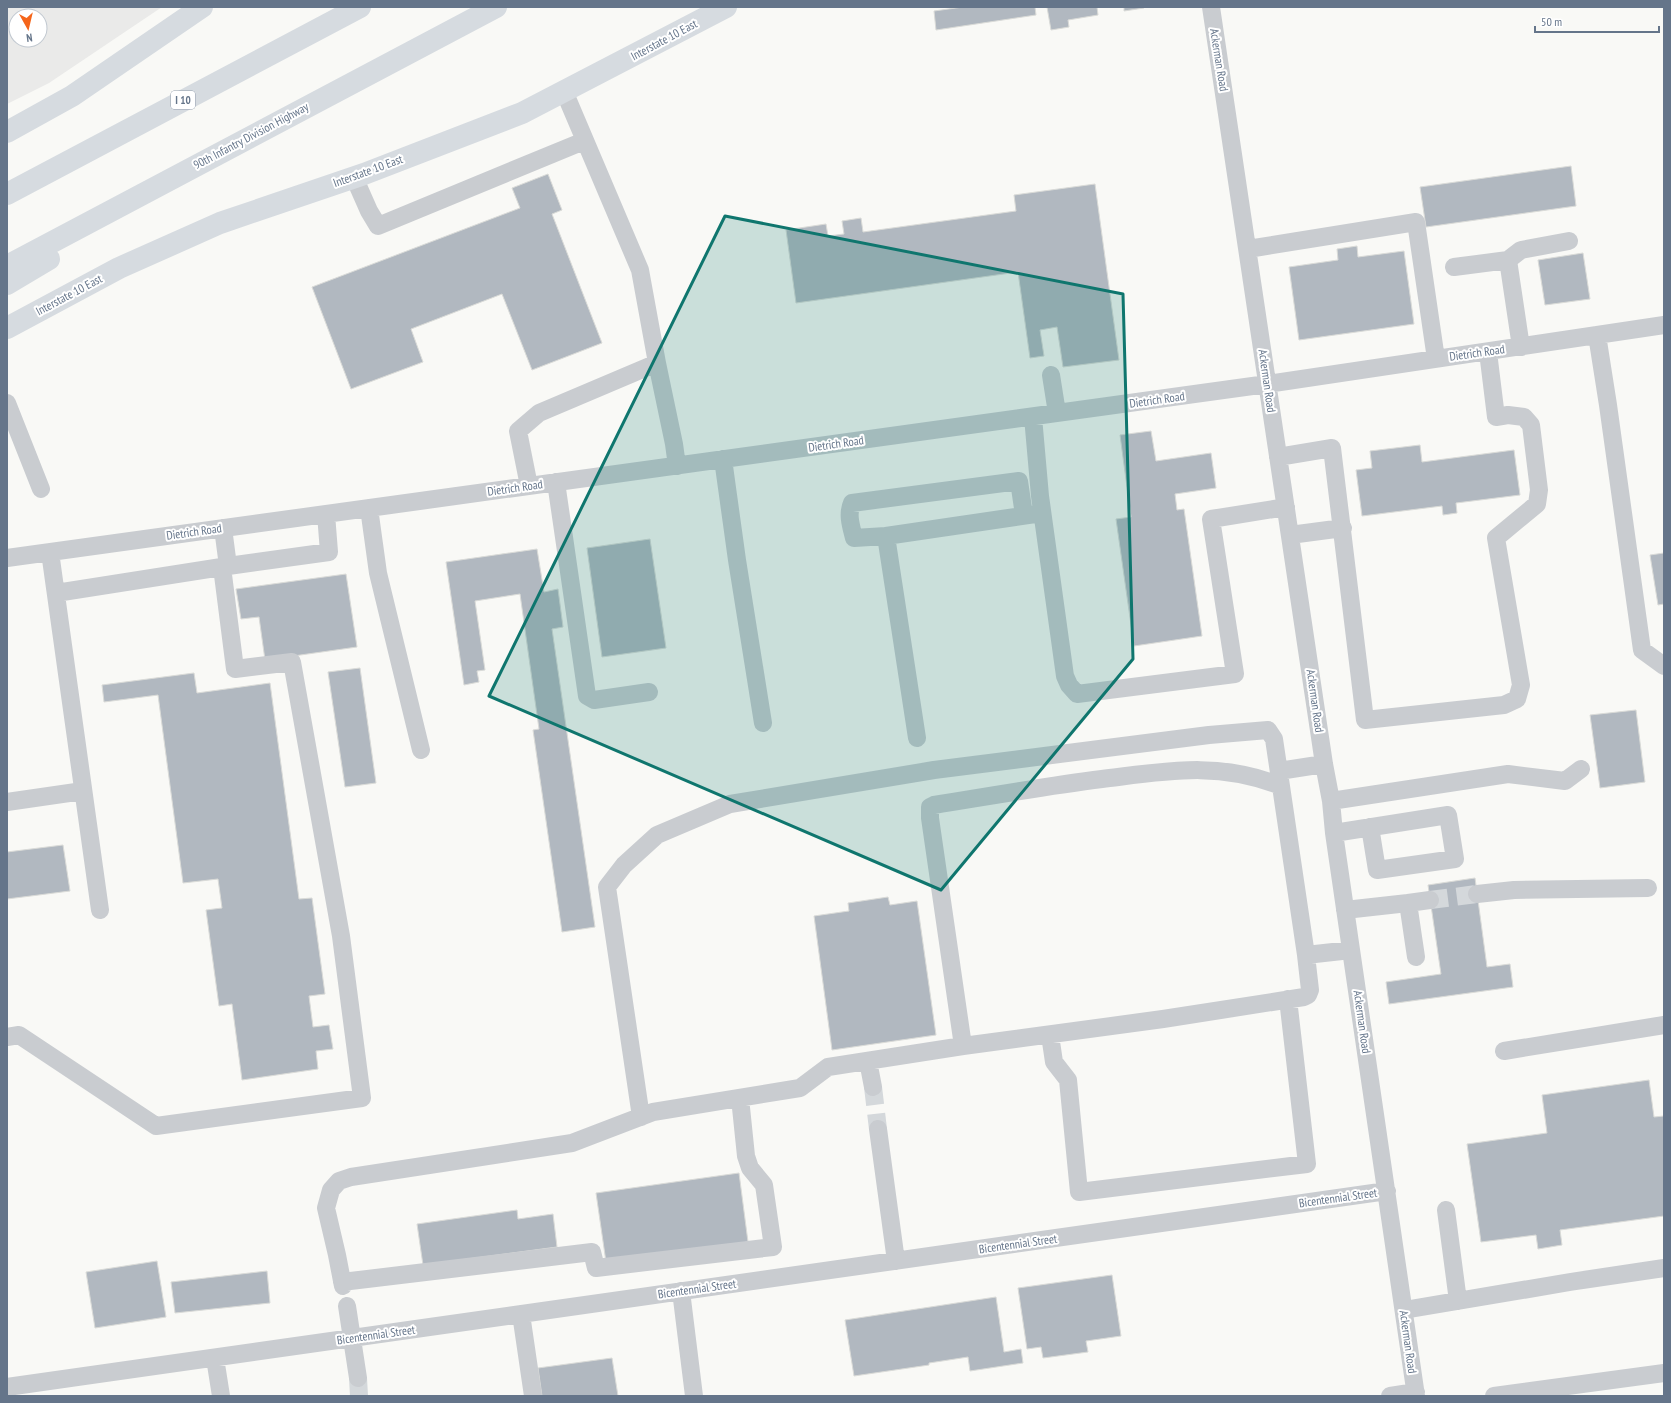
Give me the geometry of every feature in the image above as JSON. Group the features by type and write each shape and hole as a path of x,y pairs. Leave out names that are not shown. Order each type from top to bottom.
{"main road":[{"path":"7,132 72,96 202,7"},
{"name":"I 10","path":"7,194 360,7"},
{"name":"90th Infantry Division Highway","path":"7,266 496,7"},
{"name":"Interstate 10 East","path":"7,328 119,268 220,223 354,177 522,113 726,7"},
{"path":"7,284 333,92"}],"street":[{"name":"Ackerman Road","path":"1211,7 1324,764 1331,801 1345,910 1416,1394"},
{"path":"564,91 640,270 677,466"},
{"path":"354,177 369,211 378,226 584,141"},
{"path":"1248,249 1416,222 1436,359"},
{"path":"1454,267 1508,260 1522,250 1569,241"},
{"path":"1508,260 1521,347"},
{"name":"Dietrich Road","path":"7,558 1033,417 1488,352 1664,325"},
{"path":"1597,335 1642,650 1664,666"},
{"path":"1278,457 1332,448 1343,528 1365,720 1504,705 1517,699 1521,685 1496,538 1536,504 1539,490 1530,425 1524,417 1496,417 1488,352"},
{"path":"529,486 518,431 539,413 657,363"},
{"path":"1051,374 1057,413"},
{"path":"7,403 41,489"},
{"path":"1033,417 1033,514 1065,676 1077,694 1235,674 1212,519 1286,507"},
{"path":"723,459 737,560 763,723"},
{"path":"1019,481 1033,514 886,536 854,538 850,521 850,509 852,503 1019,481"},
{"path":"556,482 587,696 594,700 649,692"},
{"path":"369,508 378,573 421,750"},
{"path":"56,593 225,566 329,552 326,514"},
{"path":"7,1037 18,1035 156,1126 362,1098 341,936 292,662 235,669 225,566 223,528"},
{"path":"1290,535 1343,528"},
{"path":"886,536 917,738"},
{"path":"50,552 100,910"},
{"path":"641,1117 607,887 624,865 656,835 730,804 934,770 1237,732 1268,730 1274,739 1280,778 1306,955 1310,990 1308,995 1304,997 1163,1019 963,1046 828,1067 800,1088 653,1112 641,1117 572,1143 351,1177 339,1181 331,1190 326,1208 342,1284 592,1252 596,1268 773,1247 764,1185 750,1168 746,1156 740,1098"},
{"path":"963,1046 930,818 930,807 934,805 1056,785 1159,772 1202,769 1231,771 1262,778 1280,778 1324,764"},
{"path":"1331,801 1508,774 1565,781 1581,770"},
{"path":"7,802 83,791"},
{"path":"1334,833 1370,827 1448,815 1455,859 1377,870 1370,827"},
{"path":"1477,894 1514,890 1648,888"},
{"path":"1345,910 1430,900"},
{"path":"1408,903 1416,957"},
{"path":"1306,955 1351,950"},
{"path":"1050,1035 1054,1062 1068,1080 1079,1192 1306,1164 1288,999"},
{"path":"1504,1051 1664,1025"},
{"path":"868,1060 873,1087"},
{"path":"878,1129 896,1261"},
{"name":"Bicentennial Street","path":"7,1387 26,1390 215,1358 1387,1191"},
{"path":"1446,1210 1458,1301"},
{"path":"1404,1310 1664,1268"},
{"path":"681,1291 694,1396"},
{"path":"347,1306 358,1378"},
{"path":"521,1314 533,1396"},
{"path":"215,1358 221,1396"},
{"path":"1494,1396 1664,1373"},
{"path":"1390,1396 1416,1394"}],"highlighted area":[{"path":"725,216 1123,294 1133,659 941,890 489,696"}],"shaded area":[{"path":"7,7 162,7 49,83 7,104"}],"building":[{"path":"963,7 1035,7 1036,15 936,30 934,11"},
{"path":"1047,7 1097,7 1098,15 1068,20 1069,27 1051,30"},
{"path":"1124,7 1143,7 1144,8 1124,11"},
{"path":"1571,166 1576,206 1426,227 1420,187"},
{"path":"548,174 562,210 552,214 602,343 532,370 502,294 411,329 423,362 351,389 312,287 520,208 512,188"},
{"path":"1095,184 1119,360 1063,367 1057,327 1040,330 1044,356 1030,358 1018,272 796,303 786,230 826,224 828,236 844,234 842,221 861,218 863,232 1016,211 1014,195"},
{"path":"1357,246 1358,257 1404,251 1414,324 1299,340 1289,267 1338,260 1337,249"},
{"path":"1583,253 1590,299 1545,305 1538,260"},
{"path":"1151,431 1156,461 1211,453 1216,488 1175,494 1177,510 1184,509 1202,636 1134,646 1116,519 1131,517 1120,435"},
{"path":"1420,445 1422,462 1514,450 1520,495 1456,503 1457,513 1443,515 1442,506 1362,516 1356,470 1372,468 1370,451"},
{"path":"650,539 666,648 602,657 587,548"},
{"path":"537,549 544,592 558,589 563,627 552,629 595,927 562,932 533,730 539,729 520,594 475,601 485,670 477,671 479,682 464,685 446,562"},
{"path":"1664,553 1664,604 1658,605 1650,555"},
{"path":"346,574 357,647 265,660 259,617 241,619 236,589"},
{"path":"360,668 376,783 345,787 328,672"},
{"path":"194,673 197,693 270,683 299,899 312,898 325,994 309,996 313,1027 329,1025 333,1049 316,1051 318,1069 242,1080 232,1004 219,1006 206,910 222,908 218,879 183,883 158,695 104,702 102,685"},
{"path":"1636,710 1645,782 1600,788 1590,715"},
{"path":"63,845 70,891 7,899 7,852"},
{"path":"1475,878 1487,967 1510,964 1513,987 1389,1004 1386,982 1441,974 1428,885"},
{"path":"888,897 890,905 917,901 936,1035 832,1050 814,916 849,911 848,903"},
{"path":"1649,1080 1654,1117 1664,1116 1664,1216 1560,1230 1562,1245 1538,1249 1536,1235 1481,1242 1467,1144 1547,1133 1542,1095"},
{"path":"739,1173 748,1242 606,1262 596,1193"},
{"path":"517,1210 518,1219 553,1214 557,1247 423,1265 417,1224"},
{"path":"157,1261 166,1317 95,1328 86,1272"},
{"path":"267,1271 270,1303 175,1313 171,1282"},
{"path":"1112,1275 1121,1336 1086,1341 1088,1352 1043,1358 1041,1347 1027,1349 1018,1288"},
{"path":"996,1297 1004,1352 1021,1349 1023,1363 970,1371 968,1357 929,1363 929,1365 854,1376 845,1320"},
{"path":"612,1358 618,1396 542,1396 538,1368"}],"tunnel":[{"path":"1430,900 1477,894"},
{"path":"873,1087 878,1129"},
{"path":"358,1378 359,1396"}]}
